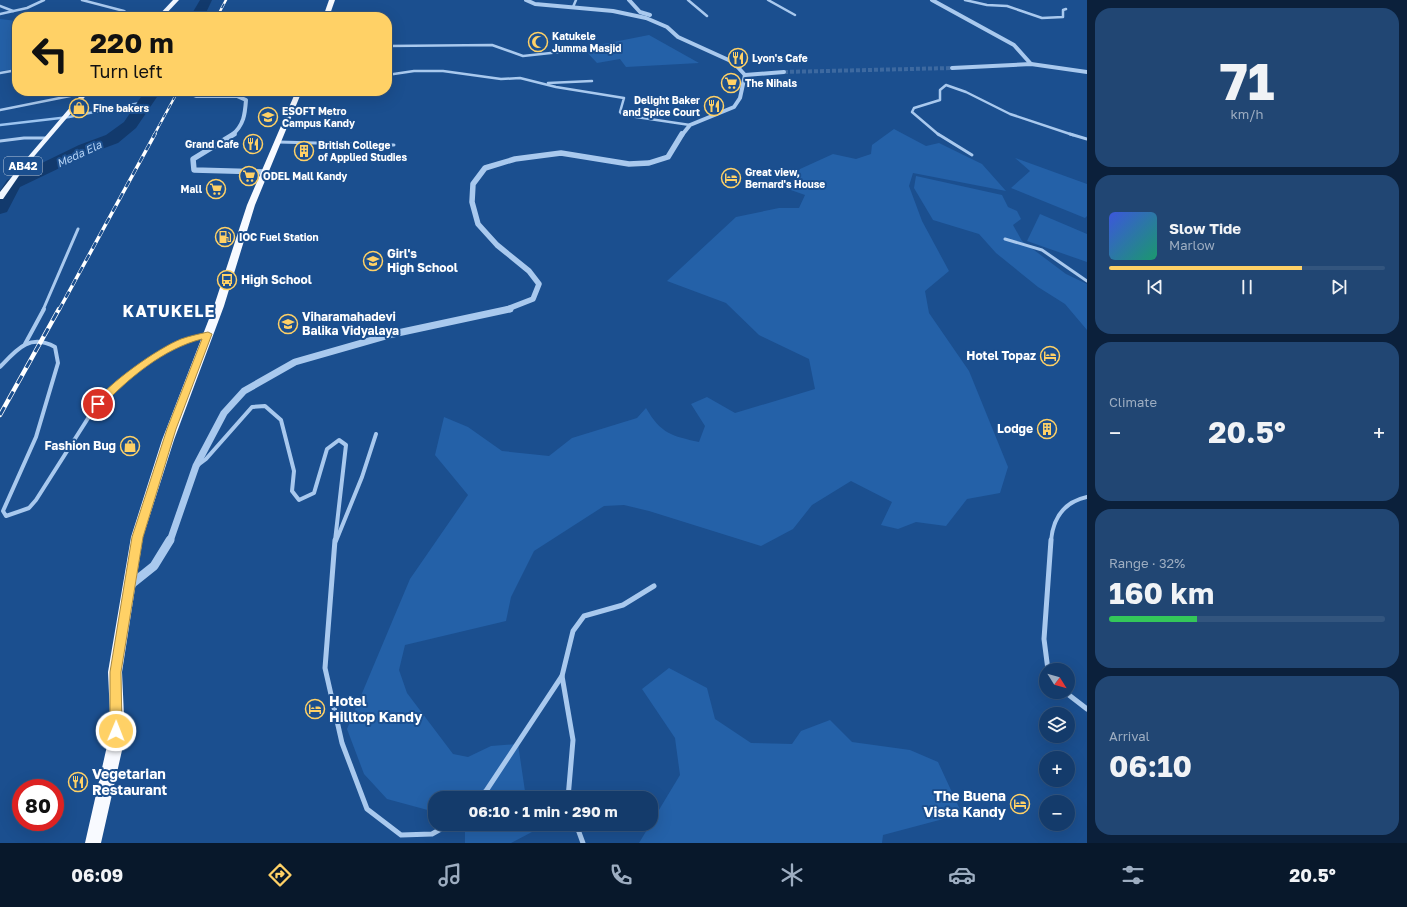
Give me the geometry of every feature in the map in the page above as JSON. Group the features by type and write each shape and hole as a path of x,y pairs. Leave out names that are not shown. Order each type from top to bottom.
{"highway":[{"path":"328,12 332,0"},
{"path":"93,843 115,746 117,716 115,672 137,537 176,417 227,280 250,205 297,96"}],"main road":[{"path":"165,12 176,0"},
{"name":"AB42","path":"0,197 47,137 82,96"}],"street":[{"path":"0,14 44,0"},
{"path":"82,0 126,12"},
{"path":"129,586 141,578 154,566 168,546 196,466 224,413 244,391 295,362 393,334 512,309 533,299 539,284 529,271 497,245 478,224 472,202 472,184 485,168 515,159 561,153 629,164 649,163 668,157 682,134 690,125 734,107 740,98 745,75 744,71 733,62 678,37 667,27 646,18 613,11 535,4 526,0"},
{"path":"573,7 576,0"},
{"path":"629,0 640,12 675,28 678,37"},
{"path":"688,0 707,16"},
{"path":"768,0 795,15"},
{"path":"932,0 1014,45 1031,64"},
{"path":"964,0 987,5 1007,6 1045,18 1063,17 1063,10 1066,9"},
{"path":"0,6 13,11"},
{"path":"392,46 492,45 523,56 560,52"},
{"path":"952,68 1031,64 1087,72"},
{"path":"0,73 12,71"},
{"path":"392,74 414,71 443,71 501,79 520,78 544,84 624,98 620,112 623,115 690,125"},
{"path":"745,75 784,72"},
{"path":"544,84 592,81"},
{"path":"972,155 935,132 912,112 914,108 940,100 940,90 946,85 966,92 1010,114 1087,139"},
{"path":"0,110 67,96"},
{"path":"196,96 237,96 246,100 247,112 233,136 193,158 192,165 194,170 265,172"},
{"path":"0,141 47,137"},
{"path":"278,142 394,145"},
{"path":"25,344 50,298 61,267 78,229"},
{"path":"1005,239 1042,250 1087,281"},
{"path":"0,367 15,351 25,344 42,341 54,347 58,363 36,437 3,511 6,516 29,508 36,500 92,412 108,393 165,350 184,341 208,334"},
{"path":"196,466 206,459 252,407 265,406 281,420 294,471 292,490 299,500 314,493 327,449 339,440 346,445 334,547 325,668 342,743 367,809 401,835 432,834 437,831"},
{"path":"334,547 362,478 376,434"},
{"path":"1047,663 1044,639 1052,532 1058,516 1072,500 1087,497"},
{"path":"486,791 562,676 573,631 584,616 623,605 654,586"},
{"path":"562,676 573,740 569,791"},
{"path":"1074,699 1087,709"},
{"path":"579,831 583,843"}],"shaded area":[{"path":"0,19 12,20 12,70 0,71"},
{"path":"649,35 699,63 626,67 620,59 597,63 583,48"},
{"path":"894,129 926,146 939,143 982,164 1006,191 913,173 909,186 922,221 949,271 925,291 929,313 969,371 1008,467 1000,493 967,499 946,526 916,522 898,529 881,525 892,502 851,481 812,505 793,529 761,546 649,511 624,505 604,506 534,551 511,597 506,621 405,645 399,670 407,693 453,754 468,757 491,746 518,744 525,791 428,791 428,810 387,799 364,774 347,729 410,579 468,495 435,455 444,417 468,427 502,451 549,456 572,438 637,418 646,408 651,417 662,429 681,438 699,442 705,426 691,404 707,397 735,413 815,389 809,359 759,335 726,303 667,281 736,217 779,208 799,208 805,195 788,189 800,169 833,154 856,159 871,154 872,145"},
{"path":"1015,158 1087,184 1087,216 1085,218 1011,188 1030,171"},
{"path":"916,176 1002,195 1008,207 1017,211 1021,219 1013,225 1022,241 1066,274 1087,284 1087,330 1065,304 1038,287 996,253 979,234 933,220 914,188"},
{"path":"1040,214 1087,234 1087,262 1027,241"},
{"path":"669,668 707,688 715,719 751,743 792,744 801,731 830,720 852,742 910,750 938,762 962,814 883,835 882,843 639,843 646,831 658,831 658,811 680,775 675,738 642,689"},
{"path":"465,831 532,831 511,843 465,843"}],"waterway":[{"name":"Meda Ela","path":"200,12 206,0"},
{"name":"Meda Ela","path":"0,208 13,184 85,149 112,139 130,125 150,96"},
{"path":"0,125 69,117 145,102"}],"tunnel":[{"path":"784,72 952,68"}],"railway":[{"path":"220,12 226,0"},
{"path":"154,135 175,96"},
{"path":"59,310 155,134"},
{"path":"0,415 59,309"}],"place":[{"name":"Katukele Jumma Masjid","path":"538,42"},
{"name":"Lyon's Cafe","path":"738,58"},
{"name":"The Nihals","path":"731,83"},
{"name":"Delight Baker and Spice Court","path":"714,106"},
{"name":"Fine bakers","path":"79,108"},
{"name":"ESOFT Metro Campus Kandy","path":"268,117"},
{"name":"Grand Cafe","path":"253,144"},
{"name":"British College of Applied Studies","path":"304,151"},
{"name":"ODEL Mall Kandy","path":"249,176"},
{"name":"Great view, Bernard's House","path":"731,178"},
{"name":"Mall","path":"216,189"},
{"name":"IOC Fuel Station","path":"225,237"},
{"name":"Girl's High School","path":"373,261"},
{"name":"High School","path":"227,280"},
{"name":"Viharamahadevi Balika Vidyalaya","path":"288,324"},
{"name":"Hotel Topaz","path":"1050,356"},
{"name":"Lodge","path":"1047,429"},
{"name":"Fashion Bug","path":"130,446"},
{"name":"Hotel Hilltop Kandy","path":"315,709"},
{"name":"Vegetarian Restaurant","path":"78,782"},
{"name":"The Buena Vista Kandy","path":"1020,804"}],"district":[{"name":"KATUKELE","path":"169,311"}],"route":[{"path":"98,404 115,387 165,350 175,344 208,334 176,417 137,537 115,672 117,716 116,731"}]}
